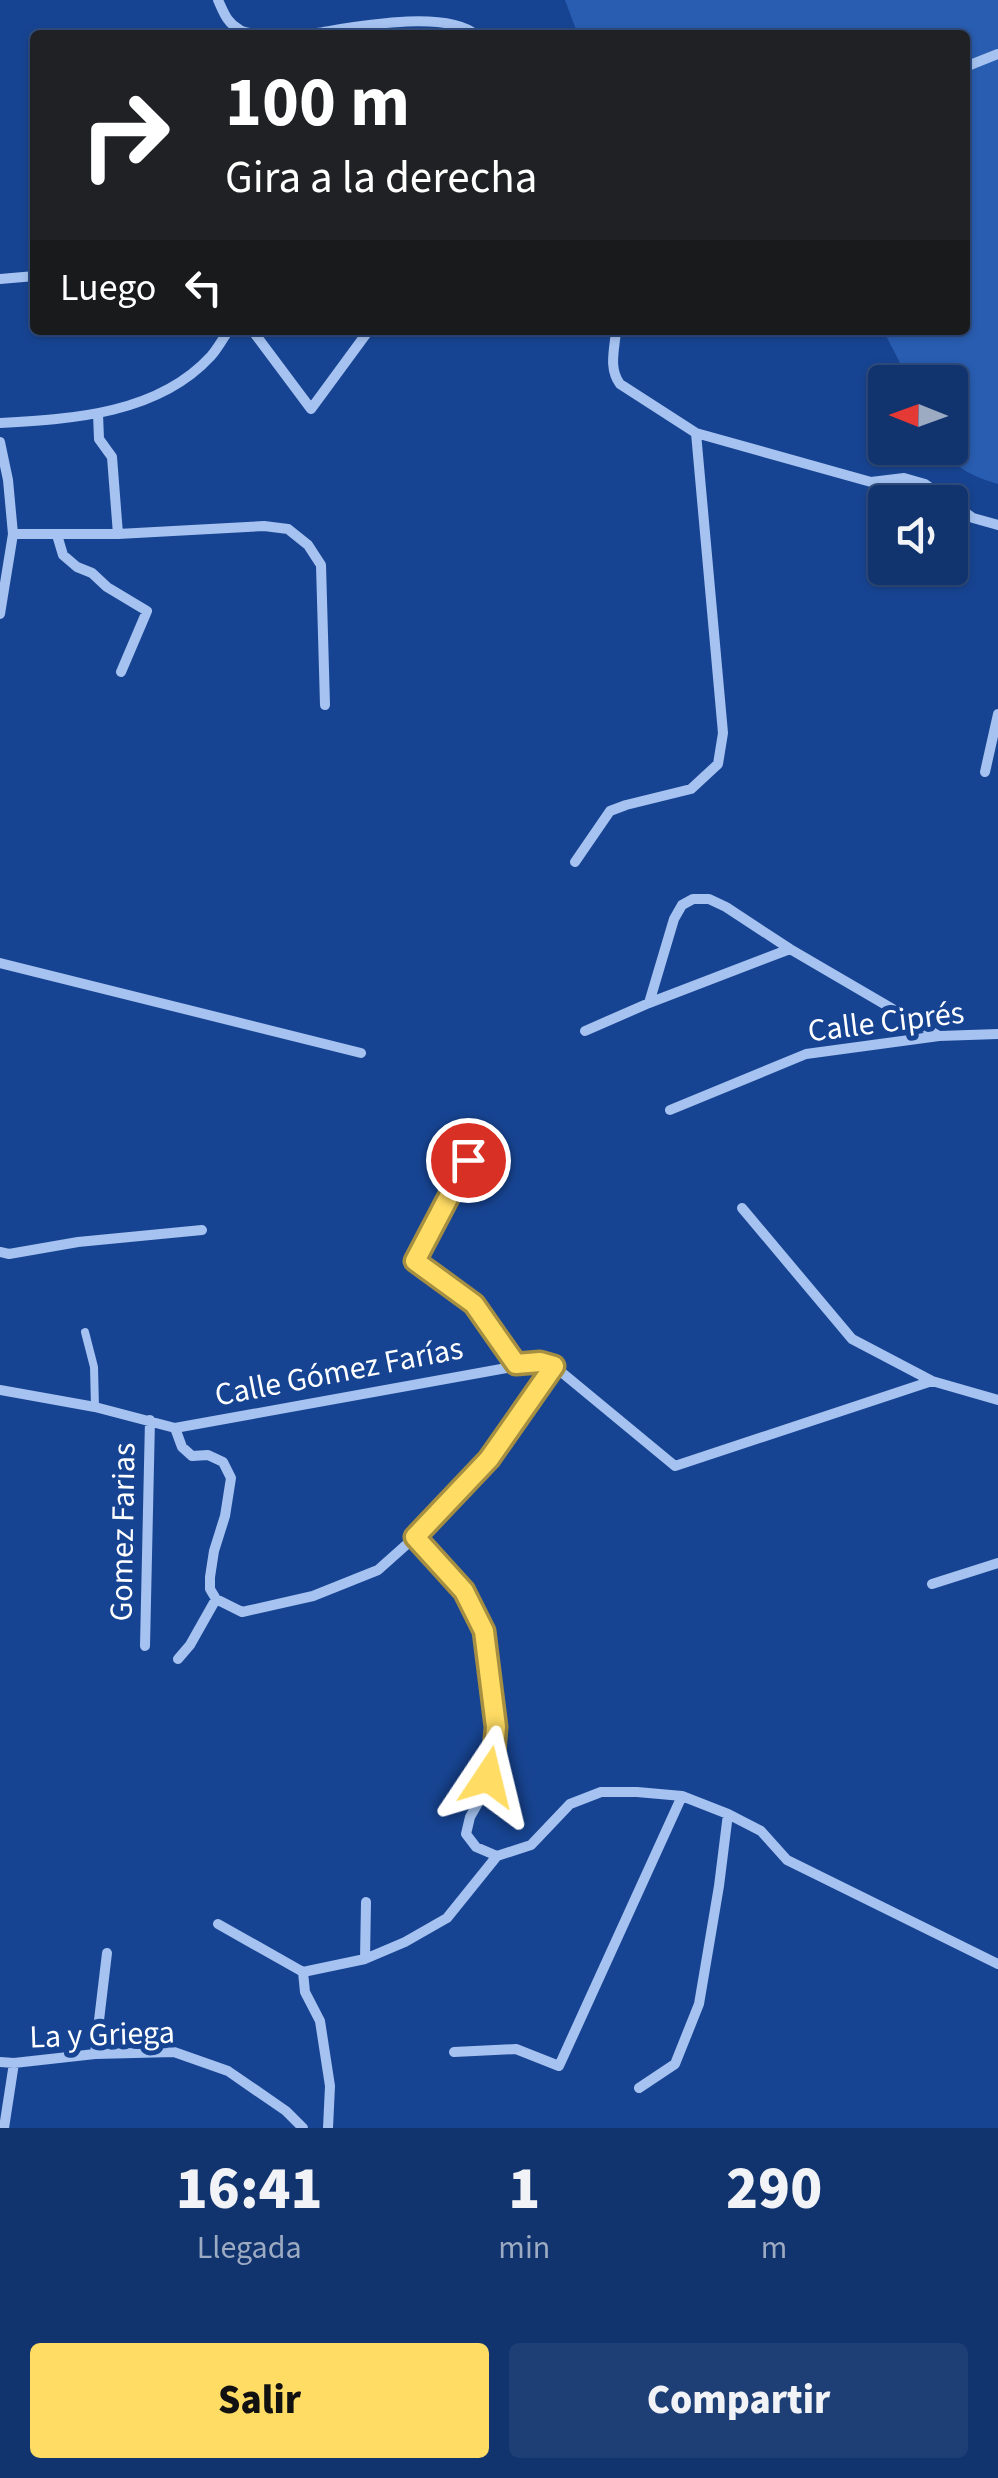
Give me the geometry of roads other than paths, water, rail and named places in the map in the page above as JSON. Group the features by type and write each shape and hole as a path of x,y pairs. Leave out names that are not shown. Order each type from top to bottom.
{"street":[{"path":"218,0 227,20 238,30"},
{"path":"330,30 422,21 470,30"},
{"path":"970,65 998,54"},
{"path":"0,279 30,276"},
{"path":"0,424 98,414 139,403 178,383 211,356 226,335"},
{"path":"256,335 311,410 364,335"},
{"path":"616,335 613,366 620,384 696,433 871,482 904,478 925,484 973,518 998,525"},
{"path":"98,414 99,439 112,457 118,534"},
{"path":"575,862 610,812 691,789 718,764 722,734 696,433"},
{"path":"0,442 13,534 0,614"},
{"path":"13,534 118,534 264,526 288,529 308,545 321,565 325,705"},
{"path":"57,535 63,555 76,567 92,573 147,611 120,672"},
{"path":"984,772 998,714"},
{"path":"648,1003 682,905 694,899 710,899 939,1036"},
{"path":"584,1031 790,948"},
{"path":"0,963 360,1054"},
{"name":"Calle Ciprés","path":"670,1110 806,1054 939,1036 998,1034"},
{"path":"468,1160 415,1261 474,1304 516,1364"},
{"path":"742,1208 852,1339 932,1382 998,1400"},
{"path":"0,1252 202,1230"},
{"name":"Calle Gómez Farías","path":"0,1390 95,1407 175,1428 516,1364 540,1362 554,1366"},
{"path":"175,1428 182,1447 192,1456 208,1455 223,1462 231,1478 214,1551 210,1589 216,1599 242,1612 313,1596 378,1570 489,1459 554,1366 675,1466 932,1382"},
{"name":"Gomez Farias","path":"146,1646 150,1420"},
{"path":"415,1537 464,1591 484,1631 496,1727 494,1752 466,1834 476,1847 497,1856"},
{"path":"932,1584 998,1563"},
{"path":"178,1659 216,1599"},
{"path":"303,1972 365,1959 446,1918 497,1856 531,1844 570,1804 601,1792 682,1796 728,1814 761,1831 787,1860 998,1964"},
{"path":"454,2052 516,2049 558,2066 682,1796"},
{"path":"639,2088 675,2064 699,2004 728,1814"},
{"path":"365,1959 366,1902"},
{"path":"218,1924 303,1972"},
{"path":"95,2054 108,1953"},
{"path":"303,1972 306,1992 320,2021 330,2086 328,2128"},
{"name":"La y Griega","path":"0,2062 174,2052 228,2071 286,2111 302,2128"},
{"path":"4,2128 14,2062"}],"lane":[{"path":"85,1332 94,1366 95,1407"}]}
